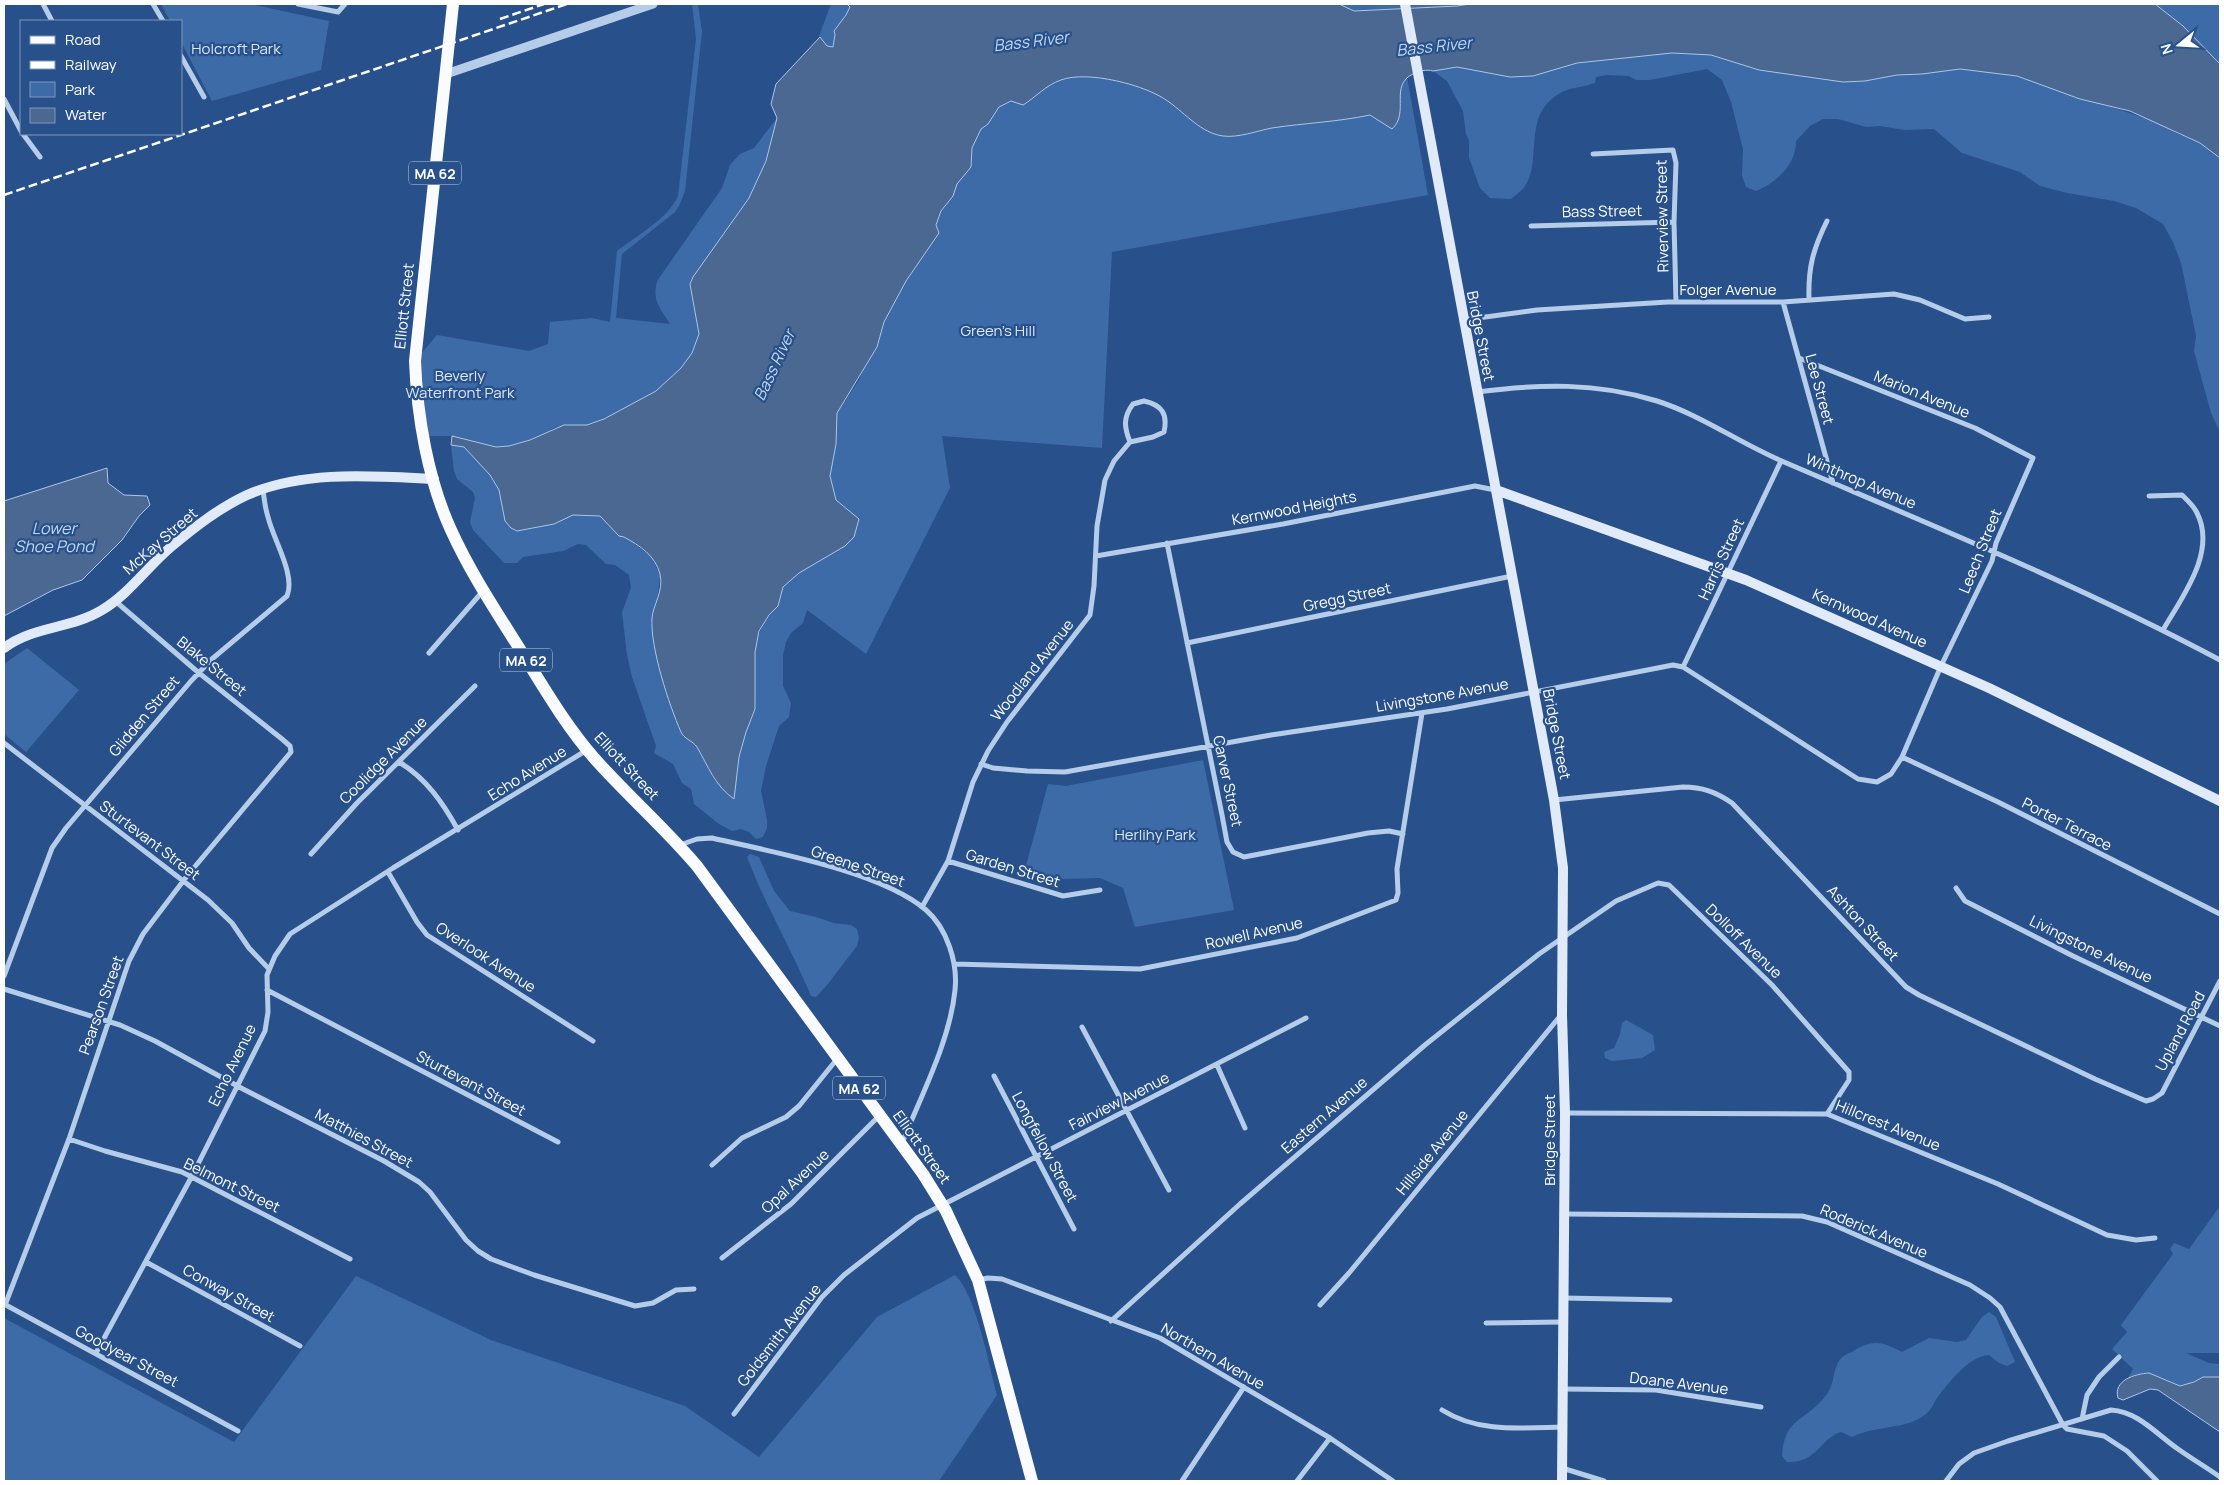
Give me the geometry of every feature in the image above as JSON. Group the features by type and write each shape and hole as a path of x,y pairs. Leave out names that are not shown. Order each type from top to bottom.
{"main road":[{"name":"Elliott Street","path":"453,4 415,361 420,419 440,504 451,530 483,591 556,708 588,750 679,845 901,1144 942,1204 978,1280 1032,1481"},
{"name":"Bridge Street","path":"1405,4 1534,691 1563,858 1562,1015 1565,1113 1562,1481"},
{"name":"McKay Street","path":"4,648 20,638 39,631 62,627 83,620 102,610 169,548 196,526 224,507 263,489 299,480 337,477 380,476 434,479"},
{"name":"Kernwood Avenue","path":"1496,490 1728,574 1941,666 2220,801"}],"street":[{"path":"43,4 51,20"},
{"path":"153,4 162,20"},
{"path":"298,4 338,12 345,4"},
{"path":"446,74 653,4"},
{"path":"182,58 204,97"},
{"path":"4,98 20,127"},
{"path":"25,135 40,157"},
{"name":"Riverview Street","path":"1592,154 1673,150 1676,163 1674,222 1676,302"},
{"path":"1808,299 1808,276 1813,250 1827,221"},
{"name":"Bass Street","path":"1531,226 1674,222"},
{"name":"Folger Avenue","path":"1463,320 1537,310 1676,302 1783,302 1894,294 1920,300 1965,319 1989,317"},
{"name":"Lee Street","path":"1783,302 1833,483"},
{"name":"Marion Avenue","path":"1799,358 1975,428 2033,458"},
{"name":"Winthrop Avenue","path":"1477,392 1533,385 1569,385 1596,388 1657,401 1685,412 1781,461 1994,551 2164,630 2220,660"},
{"path":"1142,401 1157,405 1165,415 1164,432 1153,437 1130,442 1126,431 1125,417 1128,410 1133,404 1142,401"},
{"name":"Woodland Avenue","path":"922,907 948,861 981,764 1007,722 1090,615 1098,519 1106,480 1114,461 1130,442"},
{"name":"Leech Street","path":"1683,667 1858,779 1877,782 1891,774 1902,756 1941,666 1992,561 1996,543 2033,458"},
{"name":"Harris Street","path":"1683,667 1781,461"},
{"name":"Kernwood Heights","path":"1096,556 1283,524 1476,486 1496,490"},
{"name":"Glidden Street","path":"4,976 52,848 66,828 199,673 251,625 287,596 290,588 289,577 267,516 263,489"},
{"path":"2149,496 2182,495 2197,512 2204,534 2200,558 2164,630"},
{"name":"Carver Street","path":"1167,543 1228,842 1233,852 1238,855 1256,855 1368,833 1389,831 1403,834"},
{"name":"Gregg Street","path":"1187,643 1512,576"},
{"path":"429,653 483,591"},
{"name":"Blake Street","path":"114,600 199,673 282,739 290,746 291,752"},
{"name":"Livingstone Avenue","path":"981,764 993,768 1066,772 1208,746 1422,713 1673,665 1683,667"},
{"name":"Coolidge Avenue","path":"311,854 357,803 475,686"},
{"name":"Rowell Avenue","path":"954,964 1140,969 1297,938 1396,900 1398,893 1397,869 1422,713"},
{"name":"Sturtevant Street","path":"4,743 208,900 232,922 249,948 269,969"},
{"name":"Echo Avenue","path":"96,1353 192,1176 265,1031 268,1012 267,990 269,969 280,946 290,934 588,750"},
{"name":"Pearson Street","path":"4,1305 69,1139 108,1021 134,952 143,934 184,881 291,752"},
{"name":"Porter Terrace","path":"1902,756 1998,802 2220,914"},
{"path":"399,762 407,766 433,791 445,806 458,830"},
{"name":"Ashton Street","path":"1554,800 1683,787 1696,787 1720,794 1746,817 1906,986 1919,995 2136,1097 2146,1101 2162,1093"},
{"name":"Greene Street","path":"679,845 697,839 712,838 798,859 864,878 904,894 922,907 938,923 946,937 954,964 955,990 948,1025 901,1144"},
{"name":"Garden Street","path":"948,861 1063,896 1100,890"},
{"name":"Overlook Avenue","path":"388,872 426,935 593,1041"},
{"name":"Dolloff Avenue","path":"1563,939 1616,901 1658,883 1669,885 1772,985 1849,1072 1849,1080 1828,1114"},
{"name":"Livingstone Avenue","path":"1956,888 1965,901 2073,956 2220,1026"},
{"name":"Eastern Avenue","path":"1111,1321 1240,1204 1425,1045 1539,954 1563,939"},
{"name":"Upland Road","path":"2162,1093 2220,981"},
{"name":"Matthies Street","path":"4,989 108,1021 155,1041 237,1086 384,1160 419,1182 430,1192 466,1240 491,1259 534,1275 635,1306 653,1303 676,1290 694,1290"},
{"name":"Sturtevant Street","path":"267,990 558,1142"},
{"name":"Hillside Avenue","path":"1320,1305 1349,1273 1562,1015"},
{"name":"Fairview Avenue","path":"942,1204 1036,1158 1306,1018"},
{"path":"1082,1027 1169,1190"},
{"path":"712,1165 742,1138 786,1117 800,1106 837,1058"},
{"path":"1217,1064 1245,1128"},
{"name":"Longfellow Street","path":"994,1076 1074,1229"},
{"name":"Hillcrest Avenue","path":"1565,1113 1817,1112 1828,1114 1998,1184 2107,1235 2136,1240 2155,1238"},
{"name":"Opal Avenue","path":"722,1258 791,1204 879,1116"},
{"name":"Belmont Street","path":"69,1139 192,1176 350,1259"},
{"name":"Goldsmith Avenue","path":"734,1414 822,1296 917,1218 942,1204"},
{"name":"Roderick Avenue","path":"1563,1214 1788,1215 1827,1222 1970,1285 1990,1298 2008,1319 2063,1425"},
{"name":"Conway Street","path":"146,1262 300,1346"},
{"name":"Northern Avenue","path":"978,1280 995,1277 1002,1279 1160,1338 1330,1438 1393,1481"},
{"path":"1562,1298 1670,1300"},
{"name":"Goodyear Street","path":"4,1305 238,1431"},
{"path":"1486,1323 1563,1322"},
{"path":"2082,1420 2087,1395 2099,1377 2119,1357"},
{"path":"1182,1481 1244,1387"},
{"name":"Doane Avenue","path":"1563,1389 1656,1390 1761,1407"},
{"path":"1442,1410 1461,1420 1496,1428 1562,1427"},
{"path":"1946,1481 1959,1464 1974,1453 2111,1410 2123,1411 2137,1417 2177,1448 2220,1477"},
{"path":"2063,1425 2067,1429 2104,1436 2127,1451 2157,1481"},
{"path":"1297,1481 1330,1438"},
{"path":"1562,1468 1604,1481"}],"green space":[{"name":"Holcroft Park","path":"161,4 250,4 329,21 321,70 212,101 182,44 182,20 169,20"},
{"name":"Beverly Waterfront Park","path":"692,4 698,4 702,32 685,191 675,212 622,254 616,318 670,324 656,299 657,281 722,188 730,165 740,154 754,148 777,118 766,161 749,198 690,284 699,334 692,353 681,368 656,391 604,419 587,425 568,425 554,428 542,436 509,446 496,447 452,436 424,436 415,361 437,335 529,351 548,344 550,322 592,318 610,322 617,251 667,212 678,196 696,39"},
{"path":"831,4 847,4 850,7 834,31 833,47 827,46 819,36"},
{"path":"1340,4 1469,4 1353,11"},
{"path":"2155,4 2220,4 2220,64 2183,26"},
{"path":"1672,53 1711,55 1759,70 1822,79 1865,81 1897,75 1960,69 2017,76 2154,121 2200,143 2220,158 2220,432 2211,413 2194,351 2196,336 2181,263 2173,242 2163,224 2136,208 2114,201 2040,186 2020,172 1962,153 1934,129 1905,130 1880,126 1866,127 1838,119 1823,119 1810,126 1796,141 1793,158 1784,172 1771,183 1756,191 1746,187 1742,176 1743,149 1731,102 1722,80 1707,69 1650,80 1636,80 1629,76 1607,75 1596,77 1595,83 1562,92 1549,102 1541,113 1537,125 1529,178 1523,189 1511,199 1490,198 1480,188 1469,158 1469,140 1466,134 1463,111 1447,81 1433,71 1457,67 1510,77 1533,76 1577,63"},
{"name":"Green's Hill","path":"1075,68 1406,71 1428,195 1112,252 1102,448 942,436 950,488 866,654 807,610 803,623 791,633 786,642 783,655 783,686 791,703 789,717 779,726 766,766 761,791 767,828 763,837 756,839 749,832 741,829 732,831 719,824 694,804 691,789 682,783 673,764 654,753 656,746 632,677 627,655 622,612 631,588 629,575 615,565 606,564 586,545 578,544 563,551 523,557 517,563 504,563 473,530 470,522 475,498 473,492 457,479 454,471 451,445 464,447 490,475 499,490 505,521 517,531 554,524 573,515 600,516 619,536 624,536 652,557 660,575 657,604 652,617 660,669 681,733 696,745 715,781 735,787 740,751 755,708 754,665 756,644 763,625 778,606 774,586 836,434 837,413 859,380 929,210 987,105"},
{"path":"27,648 79,690 26,752 4,734 4,664"},
{"name":"Herlihy Park","path":"1203,760 1234,910 1135,927 1123,888 1100,878 1061,879 1024,873 1048,784 1066,786"},
{"path":"750,854 759,857 774,891 790,911 834,923 851,925 857,929 859,938 857,946 816,997 811,996 764,896 747,857"},
{"path":"1626,1020 1653,1035 1655,1050 1642,1058 1612,1061 1605,1058 1604,1052 1614,1048 1622,1023"},
{"path":"2220,1206 2220,1353 2186,1353 2209,1363 2220,1364 2220,1377 2203,1377 2180,1386 2148,1375 2128,1378 2133,1369 2112,1349 2127,1332 2121,1325 2173,1254 2170,1249 2174,1243 2189,1249"},
{"path":"955,1275 963,1284 975,1314 997,1395 939,1481 4,1481 4,1318 234,1442 356,1276 491,1340 685,1406 759,1457 877,1317"},
{"path":"1989,1312 1996,1317 2015,1362 2007,1366 1999,1363 1989,1355 1982,1356 1967,1365 1953,1378 1926,1414 1910,1423 1861,1433 1852,1437 1841,1432 1828,1439 1806,1459 1787,1462 1782,1456 1786,1435 1796,1422 1816,1407 1827,1394 1832,1385 1839,1361 1843,1356 1871,1343 1882,1344 1902,1352 1929,1338 1957,1342 1966,1340 1982,1317"}],"water":[{"name":"Bass River","path":"847,4 1339,4 1354,11 1470,4 2155,4 2183,26 2220,64 2220,158 2200,143 2130,111 2080,99 2017,76 1960,69 1843,82 1759,70 1711,55 1672,53 1577,63 1533,76 1510,77 1457,67 1421,71 1406,79 1402,85 1400,115 1392,129 1370,115 1272,128 1241,135 1223,136 1201,127 1169,102 1147,90 1101,78 1072,77 1056,82 1023,105 1011,101 999,107 988,124 981,129 972,148 971,167 957,184 953,196 941,211 936,225 939,233 906,281 884,322 877,347 837,413 836,444 830,476 836,500 859,519 854,537 845,546 799,573 783,587 778,606 769,615 759,631 755,652 755,709 739,757 734,799 717,782 697,747 682,734 671,707 657,660 652,630 654,608 661,586 660,574 655,561 636,544 619,536 600,516 573,515 554,524 517,531 511,528 505,521 499,490 490,475 464,447 451,445 452,436 496,447 509,446 530,440 564,425 587,425 604,419 656,391 681,368 692,353 699,334 690,284 749,198 766,161 777,118 771,104 776,84 820,37 827,46 833,47 834,31 850,7"},
{"name":"Lower Shoe Pond","path":"107,468 108,483 124,495 147,496 150,505 139,516 122,540 82,580 53,590 4,616 4,501"},
{"path":"2149,1373 2180,1386 2203,1377 2220,1377 2220,1432 2158,1390 2150,1389 2123,1400 2118,1398 2117,1392 2122,1382 2138,1375"}],"railway":[{"path":"500,19 544,4"},
{"path":"182,135 567,4"},
{"path":"4,195 181,135"}]}
